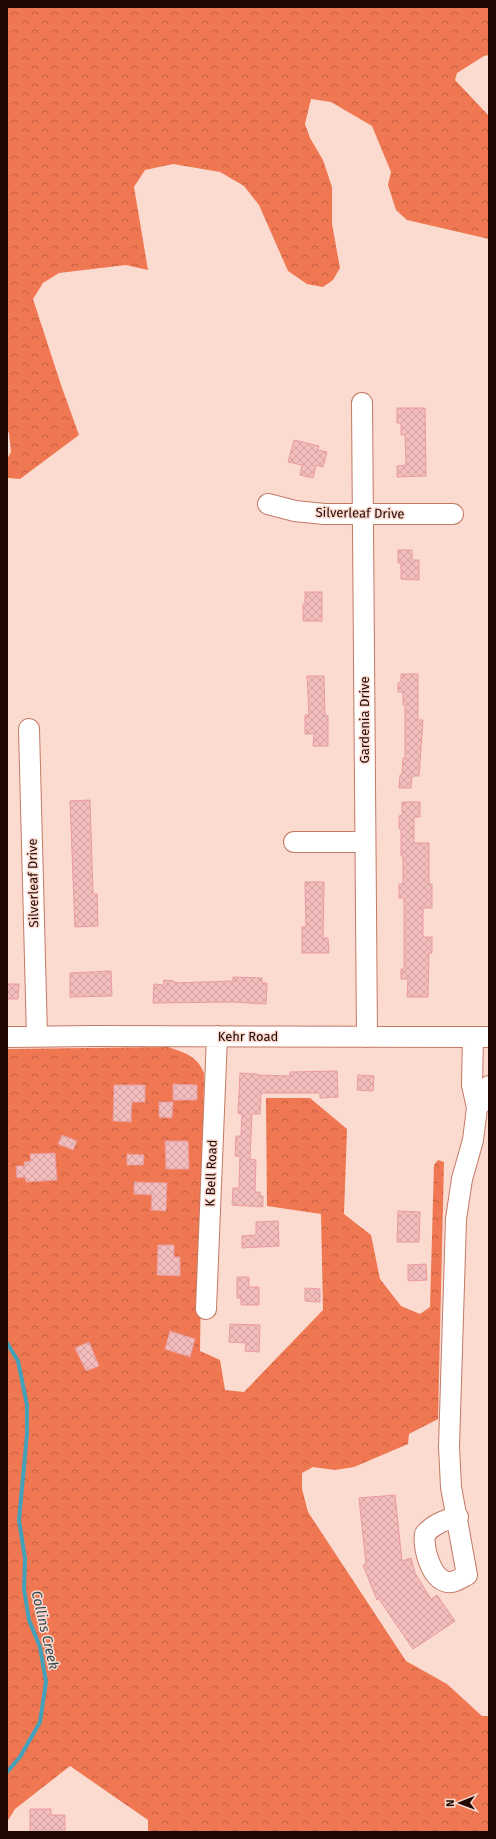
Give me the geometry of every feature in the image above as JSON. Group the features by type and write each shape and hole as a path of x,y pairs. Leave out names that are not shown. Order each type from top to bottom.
{"street":[{"name":"Gardenia Drive","path":"362,403 367,1037"},
{"name":"Silverleaf Drive","path":"268,504 295,511 317,513 453,514"},
{"name":"Silverleaf Drive","path":"29,729 37,1037"},
{"path":"294,842 365,842"},
{"name":"K Bell Road","path":"206,1309 216,1036"},
{"name":"Kehr Road","path":"7,1037 481,1037"},
{"path":"458,1517 452,1487 449,1447 456,1219 462,1179 473,1140 477,1108 472,1085 481,1037"},
{"path":"477,1108 488,1093 489,1086"}],"green space":[{"path":"7,7 489,7 489,55 484,56 457,73 455,80 489,116 489,239 407,220 396,210 388,185 391,172 372,126 331,102 311,99 305,124 310,138 323,160 332,187 332,224 340,268 333,280 323,287 307,284 288,271 259,205 244,186 220,172 173,164 145,170 134,187 148,270 126,265 59,273 43,283 33,299 79,435 20,479 8,478 7,459 11,452 9,433 7,431"},
{"path":"168,1047 190,1056 198,1063 204,1073 200,1351 220,1360 225,1390 244,1392 323,1310 321,1214 267,1206 266,1098 310,1098 347,1129 344,1214 371,1235 380,1279 401,1306 420,1314 430,1307 434,1165 438,1160 444,1162 438,1419 409,1434 408,1444 354,1467 335,1470 313,1467 302,1473 302,1489 308,1512 406,1661 447,1684 482,1716 489,1716 489,1832 148,1832 148,1820 70,1766 15,1809 7,1822 7,1049"}],"building":[{"path":"397,408 425,408 426,476 397,477 397,466 406,465 405,435 401,435 401,423 397,423"},
{"path":"294,440 319,446 318,450 327,452 323,467 316,465 313,478 300,475 302,465 288,462"},
{"path":"398,550 412,550 412,560 419,560 419,580 401,579 401,563 398,563"},
{"path":"305,592 322,592 322,621 303,621"},
{"path":"401,674 418,674 418,720 423,720 419,776 412,776 411,788 399,788 400,775 402,775 403,758 405,758 405,705 403,705 403,692 398,692 398,683 401,682"},
{"path":"307,676 324,676 325,715 328,716 328,746 313,746 314,734 305,734 305,715 309,715"},
{"path":"90,800 93,894 97,894 98,926 75,927 70,801"},
{"path":"402,802 420,802 420,817 414,817 414,843 429,843 429,884 432,884 432,908 423,908 423,937 432,937 432,953 429,953 428,997 407,997 408,979 401,979 401,969 404,969 404,898 399,898 399,884 403,884 403,856 401,856 401,829 399,829 399,816 402,815"},
{"path":"305,882 324,882 323,938 328,938 329,953 302,953 302,927 306,927"},
{"path":"111,971 112,996 70,997 70,973"},
{"path":"233,977 262,978 262,983 267,983 266,1004 233,1002 153,1003 154,984 163,985 164,980 174,981 174,983 233,981"},
{"path":"7,984 19,984 18,999 7,999"},
{"path":"337,1071 338,1097 320,1098 320,1093 261,1093 260,1114 252,1114 250,1159 256,1160 255,1192 260,1192 260,1196 263,1196 263,1207 232,1205 233,1188 239,1188 240,1156 235,1156 236,1136 241,1136 242,1114 238,1113 240,1073 290,1076 290,1072"},
{"path":"358,1075 374,1076 373,1091 357,1090"},
{"path":"173,1084 197,1085 197,1100 173,1100"},
{"path":"114,1085 145,1085 145,1102 132,1102 131,1122 113,1121"},
{"path":"159,1102 173,1102 172,1118 159,1117"},
{"path":"62,1135 77,1141 73,1150 58,1144"},
{"path":"165,1141 188,1141 189,1169 166,1169"},
{"path":"55,1153 57,1180 26,1182 25,1177 17,1178 16,1166 25,1166 24,1162 31,1161 30,1154"},
{"path":"127,1154 144,1155 143,1165 127,1165"},
{"path":"134,1182 167,1183 166,1211 151,1210 152,1195 134,1194"},
{"path":"398,1211 420,1212 419,1242 397,1242"},
{"path":"278,1221 279,1246 242,1248 242,1236 256,1235 256,1222"},
{"path":"158,1245 174,1245 174,1257 180,1257 180,1276 157,1275"},
{"path":"426,1264 427,1280 408,1281 408,1265"},
{"path":"237,1277 249,1277 249,1287 259,1287 259,1305 241,1305 241,1298 237,1298"},
{"path":"305,1288 320,1289 320,1302 305,1301"},
{"path":"230,1324 260,1325 259,1352 245,1351 246,1343 229,1342"},
{"path":"170,1331 195,1339 190,1357 165,1349"},
{"path":"89,1342 99,1366 86,1371 75,1348"},
{"path":"395,1495 402,1561 411,1558 415,1573 431,1599 437,1595 455,1621 413,1649 379,1599 377,1600 363,1565 366,1564 359,1498"},
{"path":"30,1809 51,1809 51,1815 65,1815 65,1832 30,1832"}],"waterway":[{"name":"Collins Creek","path":"7,1343 18,1361 27,1405 27,1434 19,1520 25,1559 24,1589 29,1620 40,1647 46,1682 40,1722 20,1757 7,1772"}]}
